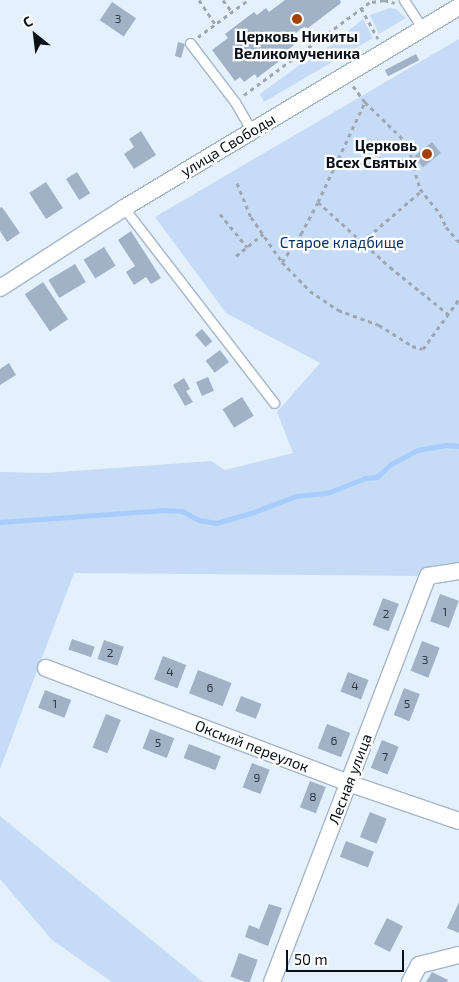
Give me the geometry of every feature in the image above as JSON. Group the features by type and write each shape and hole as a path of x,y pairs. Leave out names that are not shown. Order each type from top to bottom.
{"street":[{"name":"улица Свободы","path":"0,288 124,208 423,29 456,5"},
{"name":"Лесная улица","path":"272,982 428,576 459,571"},
{"name":"Окский переулок","path":"46,668 348,783 459,821"},
{"path":"410,982 419,965 459,955"}],"lane":[{"path":"404,0 423,29"},
{"path":"190,43 235,102 252,131"},
{"path":"124,208 274,402"}],"path":[{"path":"199,0 216,24"},
{"path":"224,0 232,12"},
{"path":"190,43 248,0"},
{"path":"235,102 372,0"},
{"path":"362,8 369,22"},
{"path":"347,75 365,102 411,147 410,159 421,191 459,242"},
{"path":"282,262 301,234 318,202 365,102"},
{"path":"237,183 251,217 282,262 310,292 338,310 379,325 412,346 423,348 459,299"},
{"path":"362,242 421,191"},
{"path":"318,202 362,242 448,314"},
{"path":"220,214 247,247"},
{"path":"236,256 249,243 263,234"}],"green space":[{"path":"390,8 396,9 406,18 379,34 370,15"},
{"path":"363,19 373,38 264,102 260,94 302,63 304,65 319,51 321,53"},
{"name":"Старое кладбище","path":"459,39 459,571 428,576 74,573 0,769 0,472 46,473 211,461 225,470 293,453 277,412 320,363 226,313 155,217"},
{"path":"0,816 203,982 112,982 52,940 0,879"}],"building":[{"path":"285,0 340,0 341,3 308,28 304,27 289,38 294,45 284,53 286,56 257,78 255,74 244,82 240,77 235,81 212,50 228,38 225,34 254,12 257,15 266,8 269,12"},
{"path":"112,2 136,18 124,36 100,20"},
{"path":"178,42 185,44 181,58 175,56"},
{"path":"416,54 419,60 388,76 385,70"},
{"path":"141,131 156,155 134,169 124,154 134,147 129,139"},
{"name":"Церковь Всех Святых","path":"432,142 441,153 423,167 414,156"},
{"path":"77,172 90,193 79,200 66,179"},
{"path":"46,182 63,208 46,219 29,193"},
{"path":"2,207 20,233 7,242 0,231 0,208"},
{"path":"131,231 161,278 151,284 146,277 134,285 126,272 135,266 118,240"},
{"path":"104,247 116,266 95,278 84,260"},
{"path":"75,264 86,282 59,298 48,280"},
{"path":"43,282 68,319 50,332 25,294"},
{"path":"202,329 212,341 205,347 195,335"},
{"path":"220,350 229,362 215,373 206,361"},
{"path":"9,363 16,375 0,385 0,369"},
{"path":"208,377 214,391 202,396 196,382"},
{"path":"184,378 190,389 186,391 193,402 185,406 173,385"},
{"path":"242,397 254,416 234,428 222,409"},
{"path":"440,594 459,601 449,628 430,621"},
{"path":"383,598 399,604 388,631 373,625"},
{"path":"72,639 95,647 91,657 68,649"},
{"path":"104,640 124,647 117,666 97,659"},
{"path":"422,641 440,648 428,678 411,671"},
{"path":"163,656 186,665 177,688 154,679"},
{"path":"198,670 232,683 223,706 189,693"},
{"path":"348,672 369,680 361,699 340,692"},
{"path":"404,688 420,694 409,721 394,715"},
{"path":"45,690 71,700 64,718 38,708"},
{"path":"241,696 262,704 256,719 235,711"},
{"path":"106,714 121,720 107,753 93,747"},
{"path":"327,724 350,733 341,757 318,748"},
{"path":"150,729 174,738 167,758 142,749"},
{"path":"382,740 399,747 387,775 371,768"},
{"path":"189,744 221,756 215,770 184,758"},
{"path":"252,763 270,770 260,794 243,787"},
{"path":"310,781 326,787 316,813 300,807"},
{"path":"370,812 387,819 377,844 360,837"},
{"path":"346,841 374,852 368,868 340,857"},
{"path":"459,902 459,933 447,928"},
{"path":"269,904 282,908 268,946 245,937 249,925 259,929"},
{"path":"387,918 403,926 390,952 374,944"},
{"path":"239,953 258,960 250,982 230,976"},
{"path":"432,972 448,980 447,982 426,982"}],"waterway":[{"path":"0,522 162,510 182,511 199,520 216,523 254,512 296,496 327,493 365,478 377,477 391,464 417,450 446,445 459,446"}],"place":[{"name":"Церковь Никиты Великомученика","path":"297,19"},
{"name":"Церковь Всех Святых","path":"427,154"}]}
